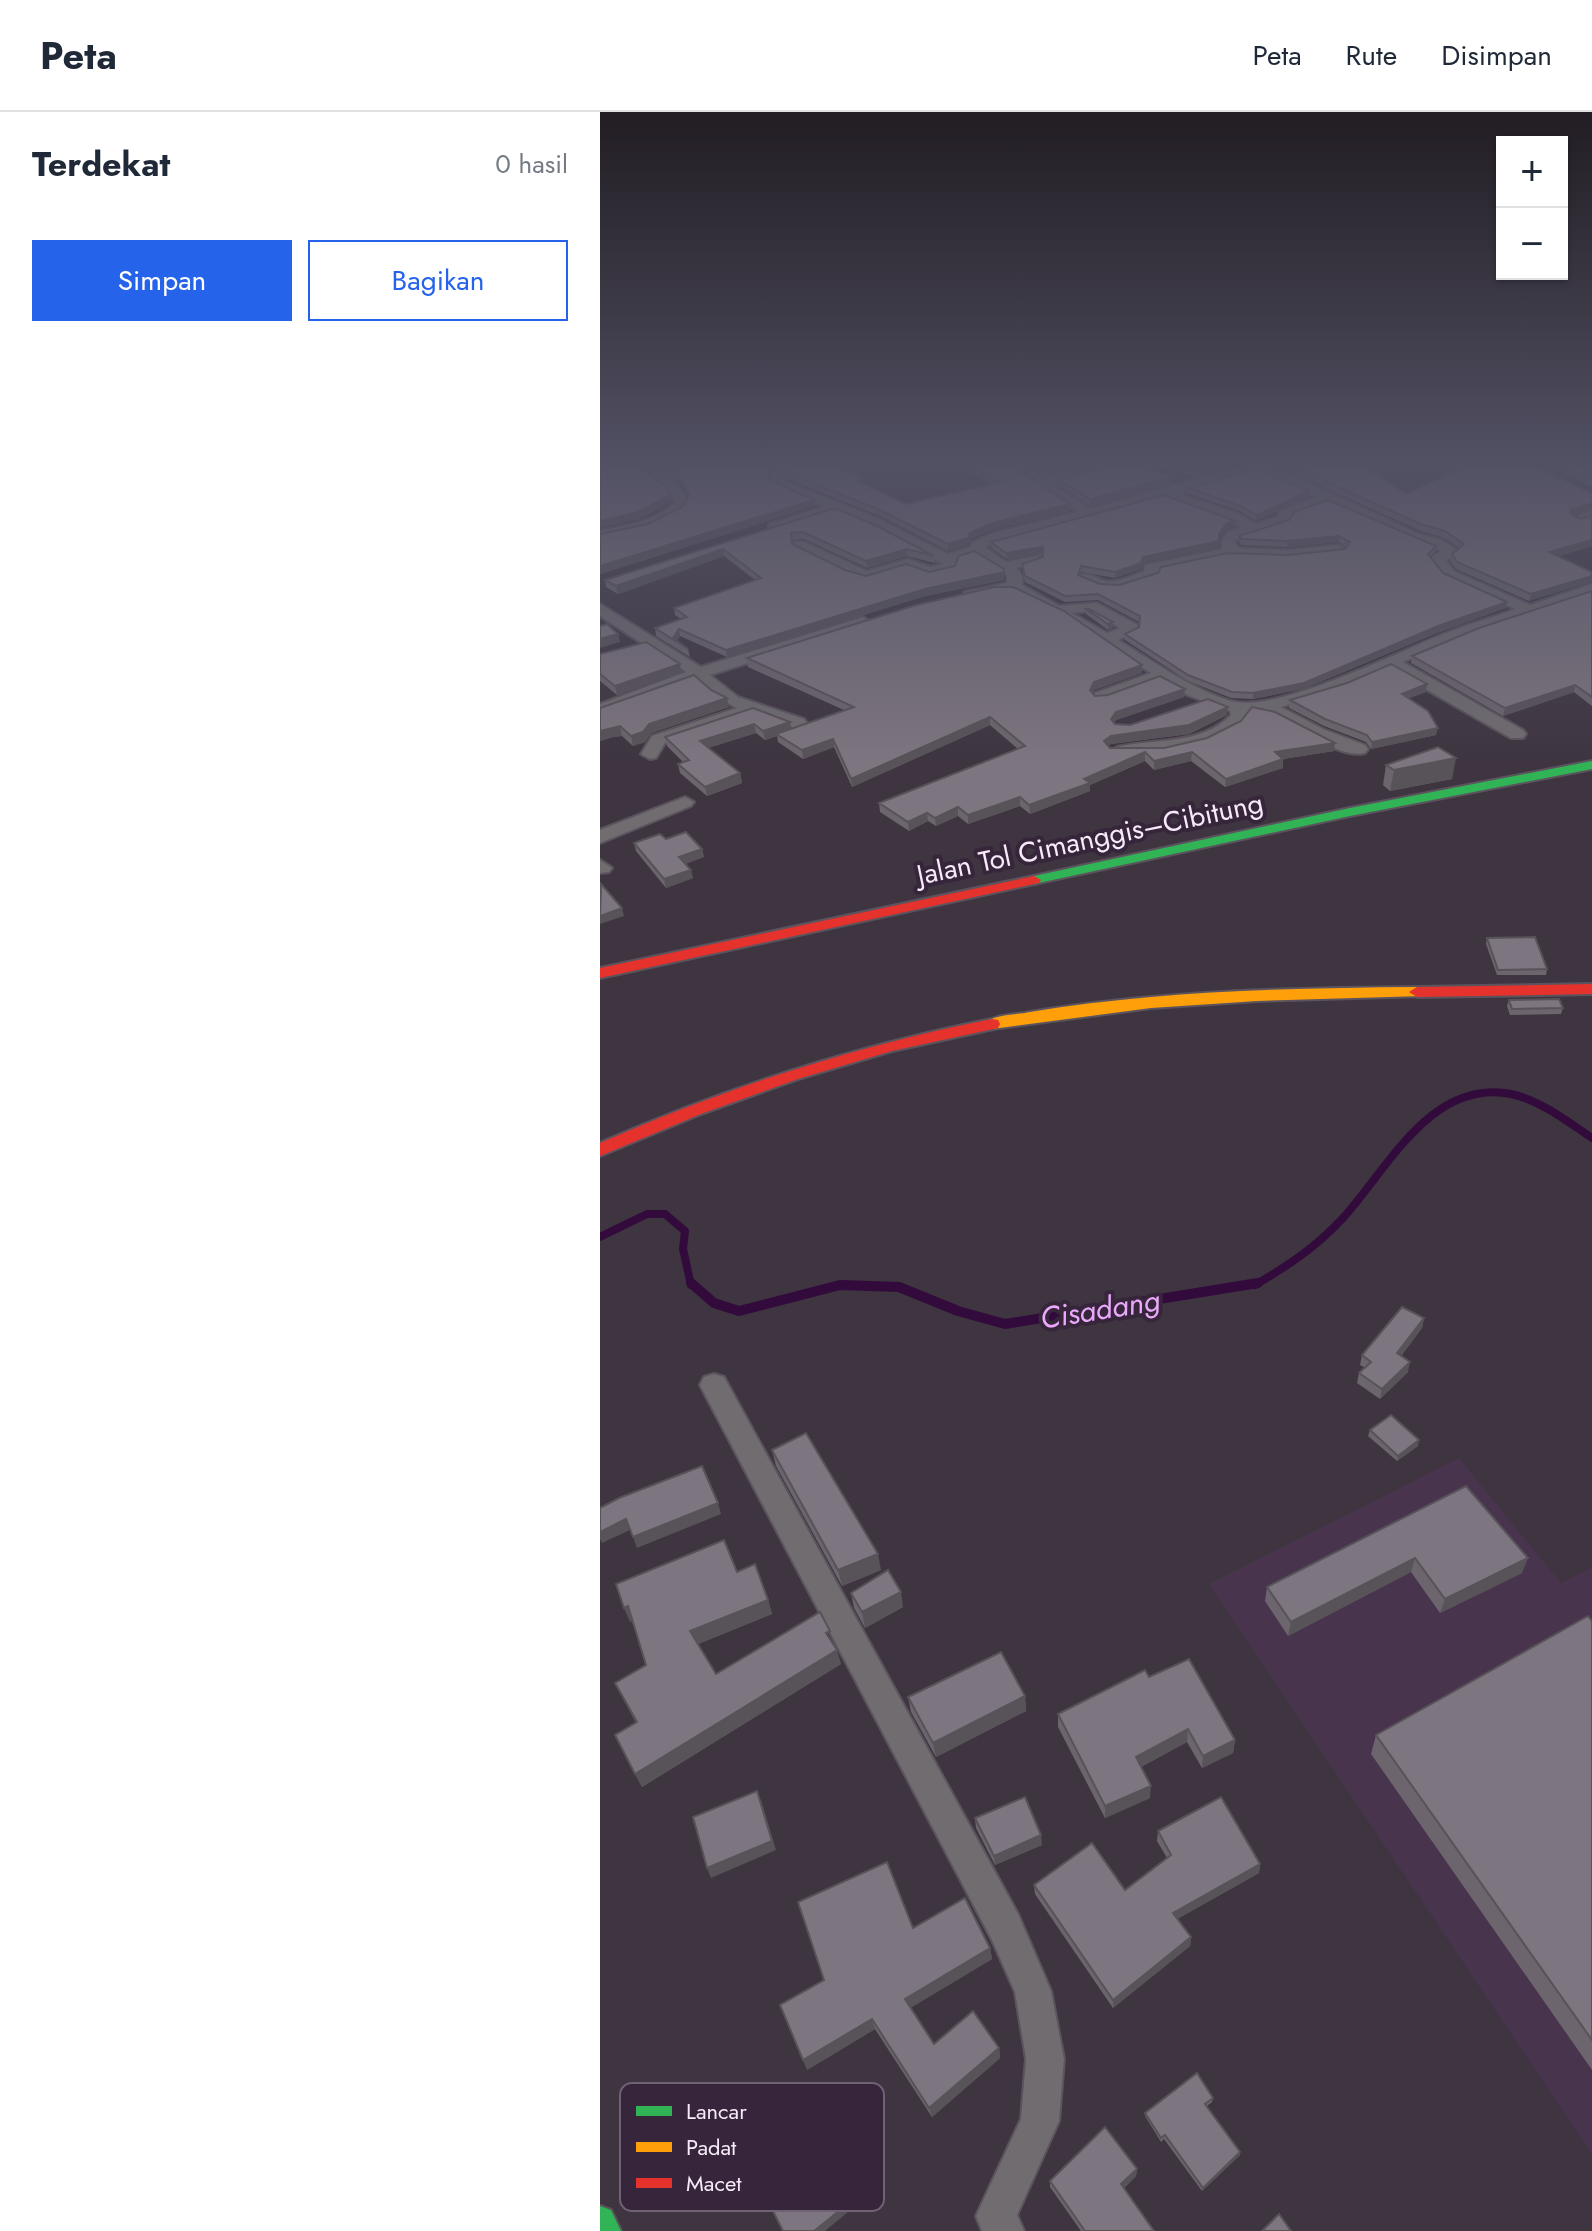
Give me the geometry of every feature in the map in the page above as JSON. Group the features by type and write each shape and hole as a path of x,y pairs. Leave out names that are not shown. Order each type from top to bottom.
{"highway":[{"path":"1506,753 1536,747"},
{"name":"Jalan Tol Cimanggis–Cibitung","path":"600,973 1350,812 1592,765"},
{"path":"834,923 1415,819"},
{"path":"600,1150 628,1136 761,1086 866,1053 1000,1022 1086,1009 1205,998 1592,989"}],"street":[{"path":"834,563 867,576 908,563 929,572 950,567 951,563"},
{"path":"997,563 1016,577 1014,586"},
{"path":"1004,567 1019,563"},
{"path":"1086,578 1100,585 1115,587 1152,573 1150,568 1183,563"},
{"path":"1441,563 1449,574 1529,610"},
{"path":"946,600 1014,586 1060,610 1163,674 1207,698 1237,708 1266,706 1325,688 1457,634 1592,589"},
{"path":"1060,610 1094,606 1132,628 1107,639"},
{"path":"600,609 641,644 699,673 722,696 739,705 798,723"},
{"path":"600,710 699,673 877,619"},
{"path":"1390,662 1428,680 1486,719 1517,734"},
{"path":"1101,697 1163,674"},
{"path":"1182,708 1207,698"},
{"path":"1266,706 1317,733 1359,749"},
{"path":"650,754 658,740 755,708"},
{"path":"1116,750 1150,749 1194,740 1237,721 1240,716 1237,708"},
{"path":"600,837 685,802"},
{"path":"714,1385 998,1914 1033,1991 1045,2059 1040,2121 993,2226"}],"shaded area":[{"path":"1459,1458 1561,1583 1592,1567 1592,2155 1209,1584"}],"building":[{"path":"660,563 683,563 616,586 605,580"},
{"path":"741,563 830,563 866,576 906,564 929,572 955,566 956,563 994,563 1004,569 1004,572 925,589 726,650 679,629 673,638 688,649 655,628 687,617 674,608 761,578"},
{"path":"1141,563 1115,572 1081,566 1078,575 1100,584 1119,585 1158,573 1161,567 1181,563 1435,563 1443,573 1507,602 1438,626 1304,683 1253,693 1232,692 1188,675 1125,634 1139,627 1140,616 1098,594 1065,596 1025,576 1022,564"},
{"path":"1459,563 1572,563 1592,572 1592,576 1531,594"},
{"path":"994,587 1013,587 1064,611 1142,665 1094,682 1090,690 1095,696 1108,695 1160,676 1185,689 1116,712 1111,719 1115,724 1130,725 1208,699 1228,707 1189,725 1111,736 1104,741 1110,748 1164,748 1207,738 1241,721 1252,707 1275,712 1335,743 1275,752 1283,759 1226,779 1192,752 1154,761 1145,752 1084,779 1090,783 1029,805 1020,797 968,815 958,807 935,818 927,813 908,822 879,803 1025,746 990,717 851,779 833,739 802,750 776,734 854,707 747,658 916,605"},
{"path":"1592,591 1592,697 1575,685 1505,708 1412,656 1479,628"},
{"path":"1086,609 1089,609 1113,622 1108,624"},
{"path":"607,624 618,634 600,639 600,626"},
{"path":"646,642 680,664 615,686 600,674 600,654"},
{"path":"1391,664 1427,684 1402,694 1428,711 1438,728 1372,742 1367,735 1325,719 1290,700 1347,683"},
{"path":"694,675 711,690 727,698 649,724 643,732 631,736 620,726 600,731 600,708"},
{"path":"753,708 790,722 763,731 754,724 700,741 740,773 705,787 678,764 689,760 665,737"},
{"path":"1438,747 1456,758 1394,770 1386,765"},
{"path":"686,832 702,849 679,857 691,870 664,879 634,843 660,834 666,839"},
{"path":"601,884 622,908 600,916"},
{"path":"1535,937 1547,969 1498,970 1487,938"},
{"path":"1559,999 1563,1008 1512,1009 1509,1000"},
{"path":"1402,1307 1424,1318 1397,1353 1410,1362 1382,1389 1359,1373 1371,1362 1362,1355"},
{"path":"1391,1415 1419,1440 1398,1456 1370,1430"},
{"path":"806,1433 878,1554 838,1570 772,1450"},
{"path":"702,1466 718,1503 633,1537 626,1519 600,1532 600,1508"},
{"path":"1466,1486 1528,1558 1445,1599 1415,1558 1291,1622 1267,1587"},
{"path":"724,1540 737,1572 755,1564 768,1600 690,1631 716,1674 820,1612 830,1631 826,1633 837,1650 635,1774 615,1735 637,1722 615,1683 646,1665 628,1606 624,1608 616,1584"},
{"path":"888,1570 901,1592 862,1612 851,1593"},
{"path":"1588,1616 1592,1621 1592,2040 1376,1735"},
{"path":"1001,1652 1025,1696 933,1743 908,1697"},
{"path":"1189,1659 1235,1740 1203,1756 1188,1729 1136,1757 1151,1786 1105,1806 1058,1714 1145,1670 1149,1677"},
{"path":"757,1791 772,1841 707,1868 693,1817"},
{"path":"1025,1797 1041,1835 994,1856 975,1818"},
{"path":"1221,1797 1260,1864 1173,1913 1191,1937 1113,2000 1034,1885 1092,1843 1125,1890 1171,1855 1158,1831"},
{"path":"887,1862 913,1928 965,1898 990,1948 905,1999 934,2044 973,2011 999,2048 929,2108 872,2019 803,2060 780,2005 824,1980 798,1902"},
{"path":"1197,2073 1213,2098 1205,2104 1240,2152 1203,2188 1165,2135 1161,2138 1145,2113"},
{"path":"1105,2127 1137,2169 1121,2184 1154,2231 1085,2231 1050,2181"},
{"path":"773,2211 839,2211 814,2231 783,2231"},
{"path":"1279,2214 1291,2231 1262,2231"}],"waterway":[{"name":"Cisadang","path":"1255,1285 1322,1238 1343,1218 1414,1132 1434,1114 1457,1100 1483,1093 1522,1097 1553,1112 1592,1138"},
{"name":"Cisadang","path":"600,1237 647,1214 665,1214 685,1231 683,1249 691,1285"},
{"name":"Cisadang","path":"691,1283 714,1303 739,1311 840,1285 899,1287 958,1311 1005,1324 1258,1283"}],"traffic: fast":[{"path":"1034,880 1350,812 1592,765"},
{"path":"600,2221 606,2231"}],"traffic: slow":[{"path":"992,1024 1098,1008 1204,999 1417,992"}],"traffic: jam":[{"path":"600,973 1034,880"},
{"path":"1417,992 1592,989"},
{"path":"600,1150 695,1109 792,1075 891,1046 992,1024"}]}
